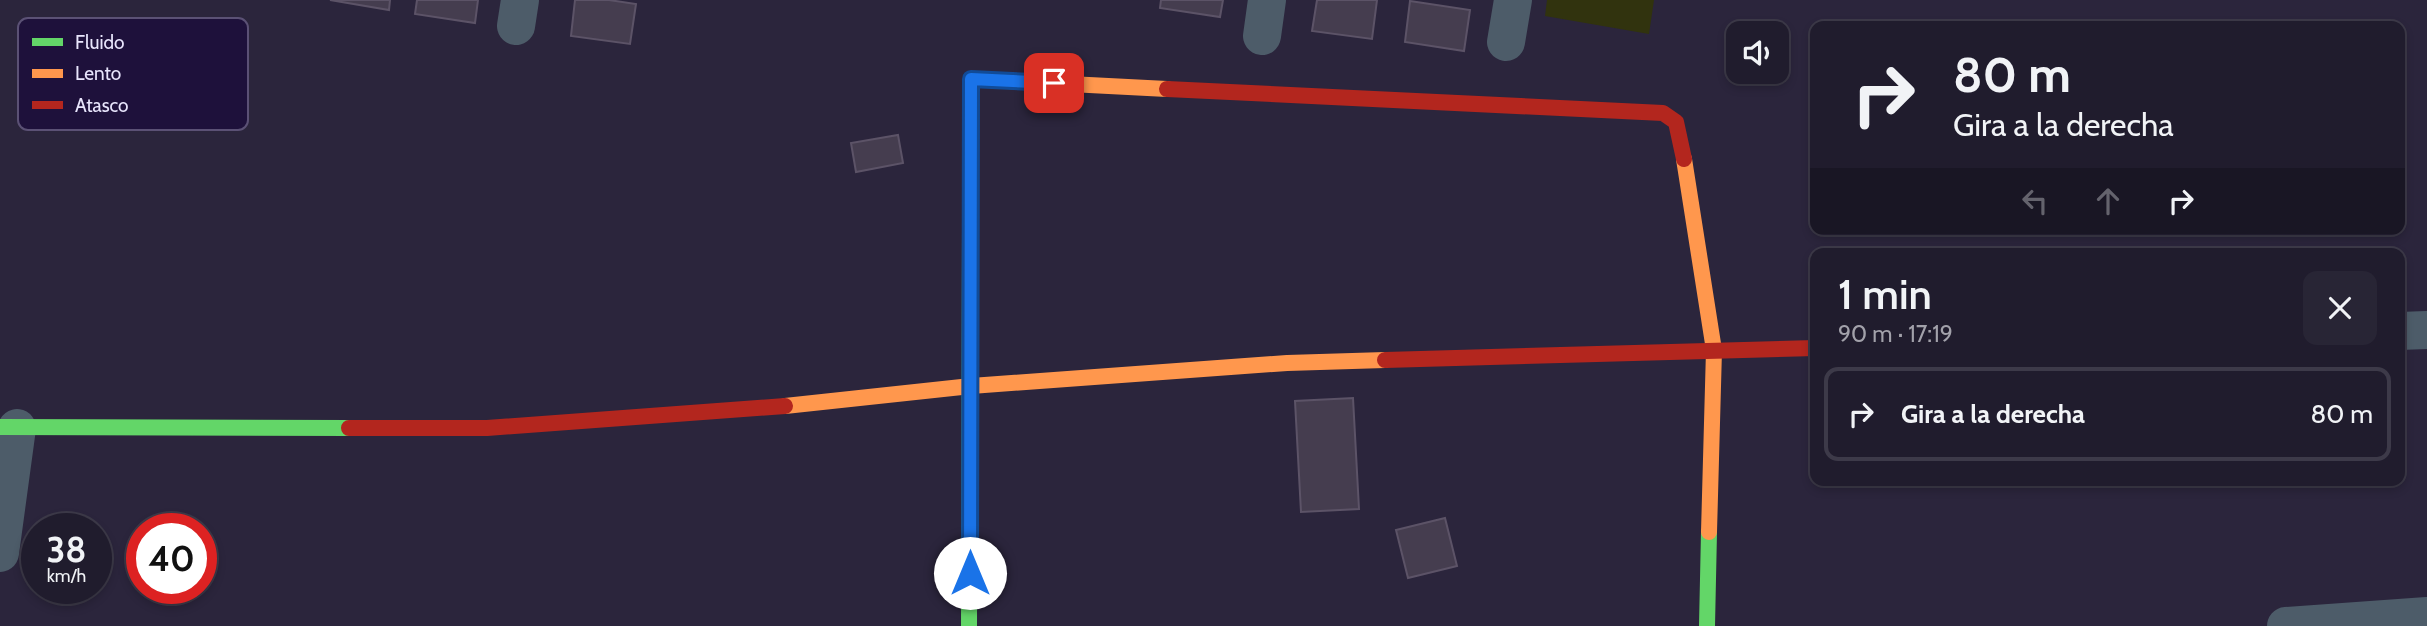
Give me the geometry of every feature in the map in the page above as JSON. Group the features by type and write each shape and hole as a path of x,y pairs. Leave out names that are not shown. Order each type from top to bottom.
{"street":[{"path":"1506,42 1513,0"},
{"path":"970,626 971,79 1663,113 1676,122 1681,137 1714,350 1707,626"},
{"path":"2405,331 2427,330"},
{"path":"0,553 8,427 487,428 806,404 971,386 1287,363 1810,348"},
{"path":"2286,626 2427,616"}],"green space":[{"path":"1547,0 1654,0 1649,34 1545,16"}],"building":[{"path":"330,0 390,0 389,10"},
{"path":"417,0 478,0 475,23 415,14"},
{"path":"575,0 609,0 636,4 630,44 571,36"},
{"path":"1161,0 1223,0 1220,17 1160,8"},
{"path":"1317,0 1377,0 1372,39 1312,31"},
{"path":"1410,1 1470,10 1464,51 1405,42"},
{"path":"898,135 903,163 856,172 851,143"},
{"path":"1353,398 1359,509 1301,512 1295,401"},
{"path":"1445,518 1457,566 1408,578 1396,530"}],"traffic: fast":[{"path":"969,626 970,230"},
{"path":"0,427 349,428"},
{"path":"1707,626 1709,532"}],"traffic: slow":[{"path":"970,230 971,79 1167,89"},
{"path":"1684,159 1714,350 1709,532"},
{"path":"785,406 971,386 1287,363 1385,360"}],"traffic: jam":[{"path":"1167,89 1663,113 1676,122 1684,159"},
{"path":"1385,360 1810,348"},
{"path":"349,428 487,428 785,406"}],"route":[{"path":"970,573 971,79 1054,83"}]}
